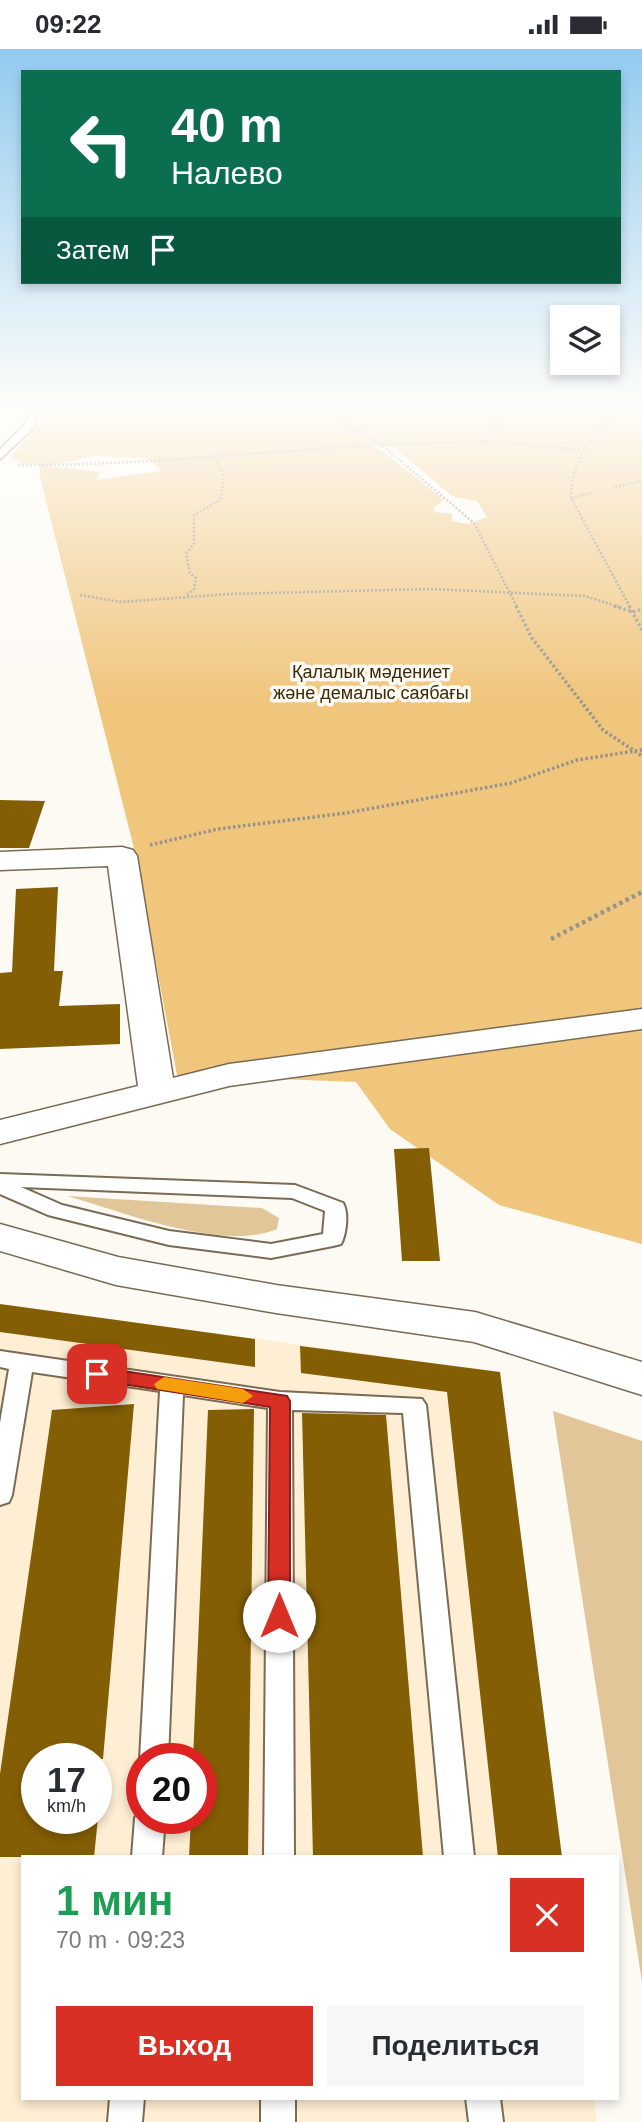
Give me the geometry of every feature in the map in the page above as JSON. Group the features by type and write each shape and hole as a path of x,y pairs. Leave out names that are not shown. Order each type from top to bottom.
{"street":[{"path":"0,861 122,856 157,1090"},
{"path":"0,1132 157,1090 229,1075 642,1019"},
{"path":"0,1237 116,1271 276,1299 475,1327 609,1366 642,1379"}],"lane":[{"path":"0,1179 295,1192 336,1208 333,1239 271,1251 156,1235 55,1210 0,1186"},
{"path":"0,1495 11,1361 280,1401 414,1405 459,1855"},
{"path":"155,1743 172,1385"},
{"path":"279,1855 280,1401"},
{"path":"146,1855 148,1834"},
{"path":"125,2122 127,2100"},
{"path":"278,2100 278,2122"},
{"path":"483,2100 486,2122"}],"path":[{"path":"185,596 194,589 195,578 190,573 186,554 194,544 194,516 209,507"},
{"path":"455,507 474,523 506,592 532,638 574,695 603,730 642,756"},
{"path":"576,507 642,630"},
{"path":"80,595 121,602 185,596 381,589 506,592 585,596 633,612 642,609"},
{"path":"122,856 165,839 372,809 510,783 576,760 642,750"},
{"path":"551,939 642,892"}],"shaded area":[{"path":"67,1196 262,1208 279,1218 277,1229 255,1235 229,1236 144,1220"},
{"path":"0,1304 500,1372 562,1855 21,1855 21,2100 594,2100 597,2122 0,2122"},
{"path":"553,1411 642,1441 642,1982"}],"green space":[{"name":"Қалалық мәдениет және демалыс саябағы","path":"48,507 434,507 435,512 452,514 452,521 468,524 487,517 481,507 642,507 642,1244 499,1205 390,1129 356,1082 177,1075 135,852"}],"building":[{"path":"0,800 45,801 29,848 0,848"},
{"path":"58,887 54,971 63,971 59,1006 120,1004 120,1044 0,1049 0,973 12,972 16,889"},
{"path":"429,1148 440,1261 402,1261 394,1149"},
{"path":"0,1304 255,1339 255,1367 0,1332"},
{"path":"300,1346 500,1372 562,1855 498,1855 447,1392 301,1373"},
{"path":"134,1404 104,1743 21,1743 21,1834 96,1834 94,1855 0,1857 0,1774 52,1410"},
{"path":"254,1409 248,1855 189,1855 190,1834 217,1834 217,1743 194,1743 208,1410"},
{"path":"302,1413 386,1415 423,1855 313,1855"}],"slow traffic":[{"path":"164,1384 243,1396"}],"route":[{"path":"97,1374 280,1401 279,1616"}]}
